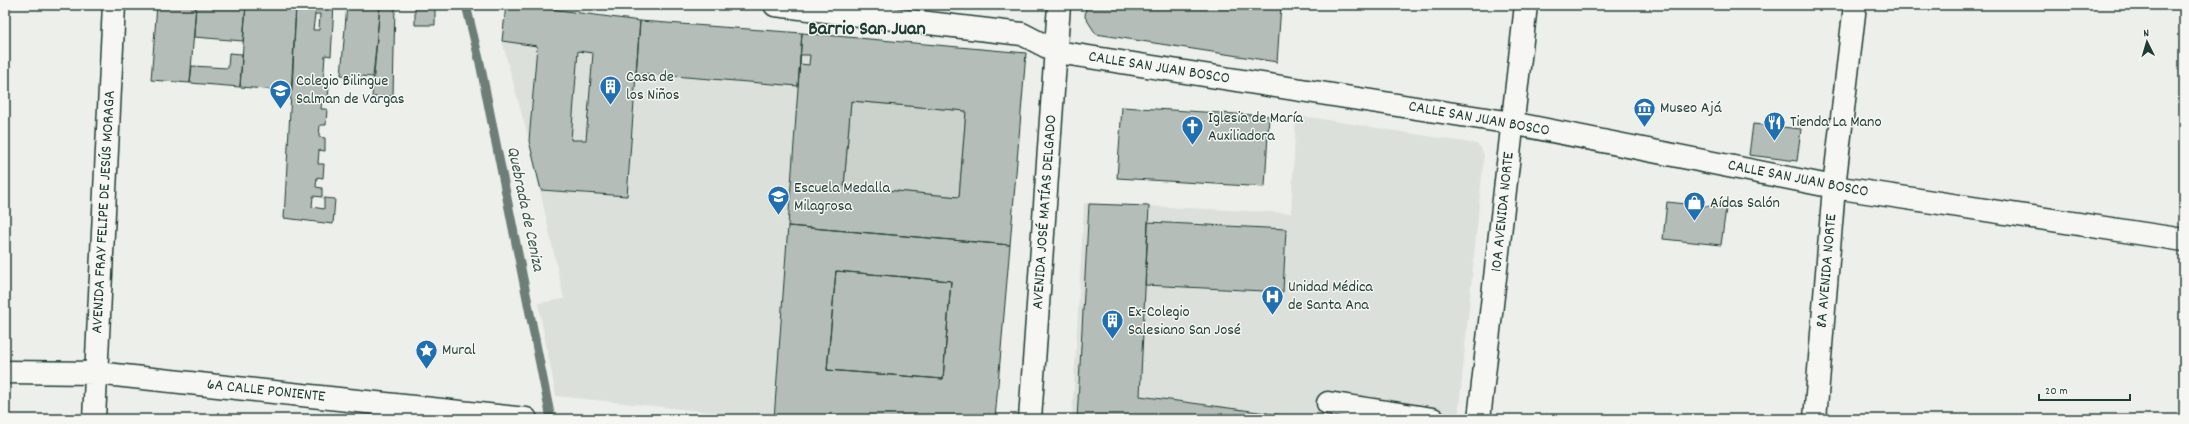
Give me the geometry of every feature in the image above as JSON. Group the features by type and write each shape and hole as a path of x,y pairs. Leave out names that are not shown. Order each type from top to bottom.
{"street":[{"name":"AVENIDA FRAY FELIPE DE JESÚS MORAGA","path":"94,419 114,5"},
{"name":"CALLE SAN JUAN BOSCO","path":"776,5 1022,34 1057,52 1512,123 1834,187 2184,240"},
{"name":"AVENIDA JOSÉ MATÍAS DELGADO","path":"1030,419 1057,52 1059,5"},
{"name":"10A AVENIDA NORTE","path":"1480,419 1526,5"},
{"name":"8A AVENIDA NORTE","path":"1815,419 1834,187 1855,5"},
{"name":"6A CALLE PONIENTE","path":"5,372 96,373 526,419"},
{"path":"1328,403 1432,419"}],"shaded area":[{"name":"Escuela Medalla Milagrosa","path":"506,5 521,5 640,21 1026,53 995,419 775,419 556,396 538,303 564,299 529,141 502,41"},
{"path":"851,101 966,111 959,197 844,186"},
{"name":"Unidad Médica de Santa Ana","path":"1296,115 1477,144 1481,148 1484,155 1458,419 1072,419 1084,203 1291,213"}],"building":[{"path":"157,5 196,5 190,83 151,80"},
{"path":"196,5 246,5 243,41 194,37"},
{"path":"246,5 296,5 292,91 240,87"},
{"path":"296,5 334,5 331,56 325,55 323,85 329,86 328,100 322,100 321,109 327,109 326,125 320,125 319,137 325,138 325,151 319,150 318,164 324,164 323,178 317,177 316,187 322,188 322,197 313,196 312,207 324,209 324,198 335,199 333,224 284,218","holes":["315,14 320,14 319,30 313,30"]},
{"path":"347,5 380,5 373,77 341,75"},
{"path":"380,5 395,5 393,96 372,97"},
{"path":"415,5 435,5 435,25 415,25"},
{"name":"Casa de los Niños","path":"506,5 521,5 640,21 627,196 541,190 529,141 537,46 502,41","holes":["578,51 593,53 586,140 571,140"]},
{"path":"1086,5 1281,5 1277,62 1096,34 1085,17"},
{"path":"640,21 802,33 798,86 636,73"},
{"path":"802,33 1026,53 1010,245 788,226","holes":["851,101 966,111 959,197 844,186"]},
{"path":"229,53 242,54 240,87 190,83 192,66 228,68"},
{"path":"800,55 810,55 809,65 800,64"},
{"name":"Iglesia de María Auxiliadora","path":"1122,107 1269,116 1265,187 1117,178"},
{"name":"Tienda La Mano","path":"1753,124 1801,129 1797,161 1749,155"},
{"name":"Aídas Salón","path":"1667,202 1726,208 1721,245 1663,239"},
{"name":"Ex-Colegio Salesiano San José","path":"1089,204 1149,206 1140,396 1266,413 1265,419 1077,419"},
{"path":"1148,222 1286,229 1283,292 1145,285"},
{"path":"788,226 1010,245 995,419 774,419","holes":["836,271 951,281 943,379 827,370"]},
{"path":"836,271 951,281 943,379 827,370"},
{"path":"1266,413 1308,419 1265,419"}],"waterway":[{"name":"Quebrada de Ceniza","path":"466,5 480,63 551,419"}],"place":[{"name":"Casa de los Niños","path":"611,106"},
{"name":"Colegio Bilingue Salman de Vargas","path":"281,110"},
{"name":"Museo Ajá","path":"1644,128"},
{"name":"Tienda La Mano","path":"1775,142"},
{"name":"Iglesia de María Auxiliadora","path":"1193,146"},
{"name":"Escuela Medalla Milagrosa","path":"779,216"},
{"name":"Aídas Salón","path":"1694,222"},
{"name":"Unidad Médica de Santa Ana","path":"1273,316"},
{"name":"Ex-Colegio Salesiano San José","path":"1112,340"},
{"name":"Mural","path":"427,370"}],"district":[{"name":"Barrio San Juan","path":"867,30"}]}
